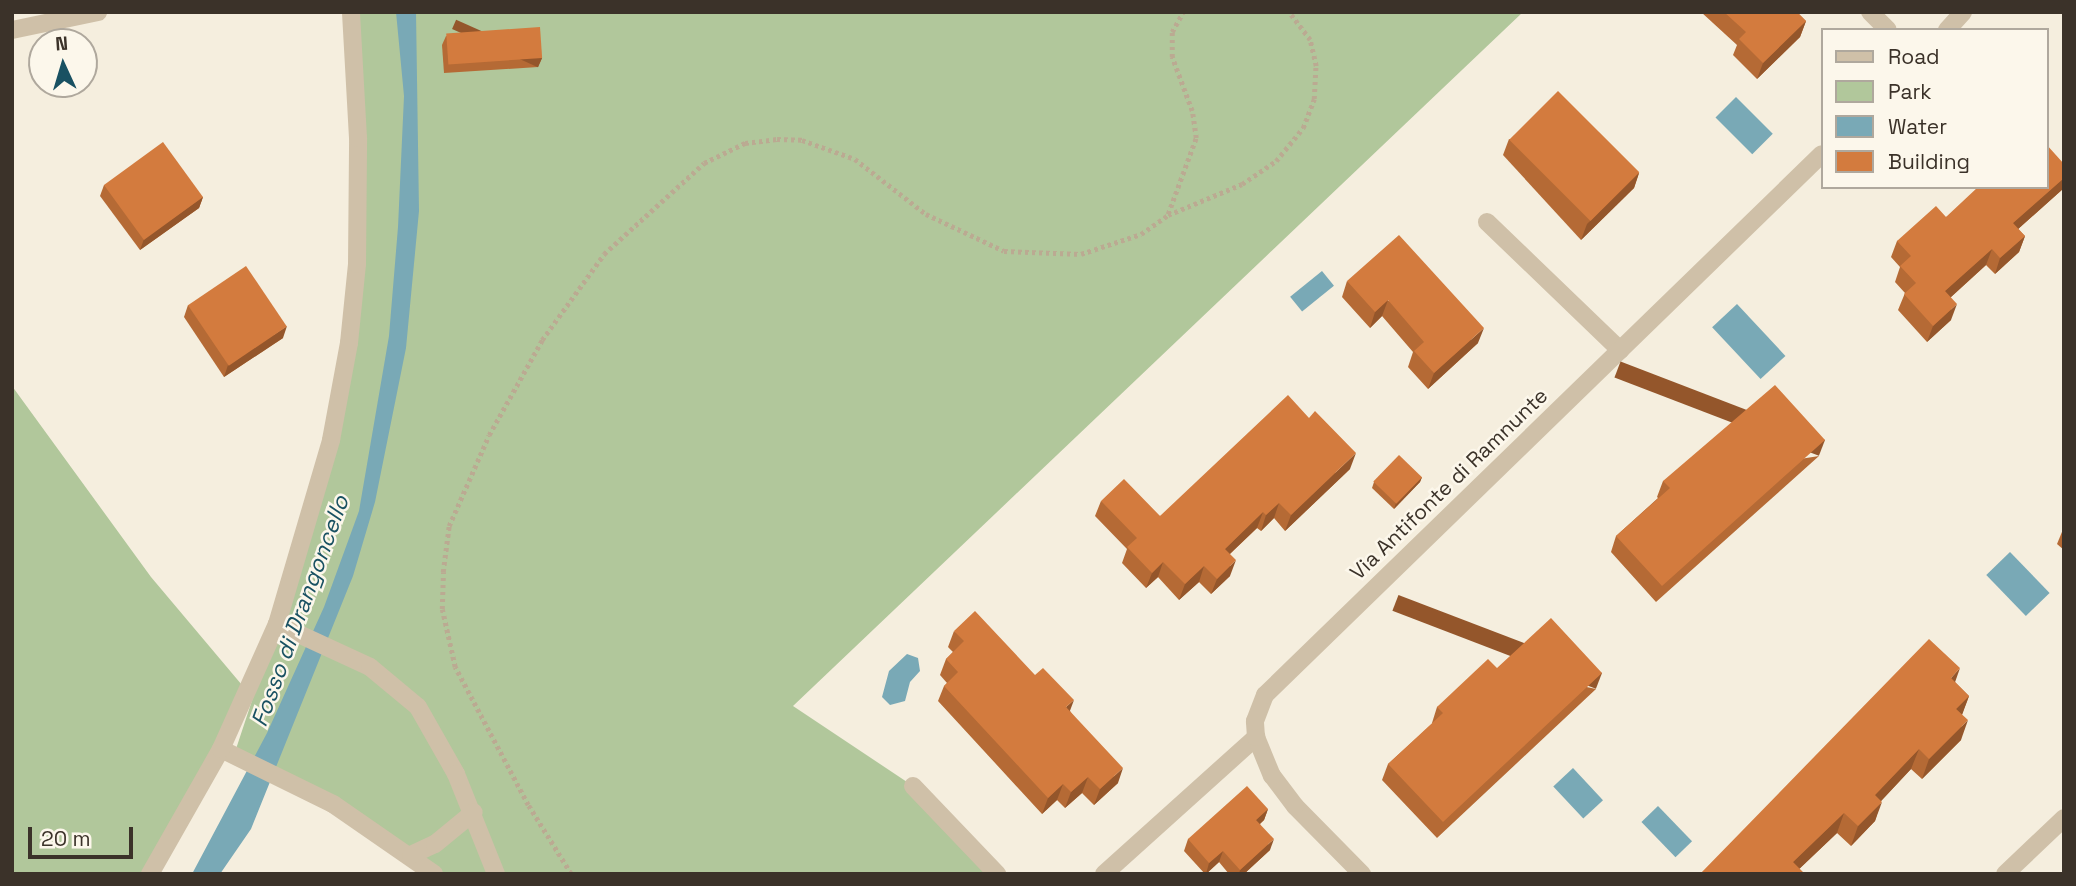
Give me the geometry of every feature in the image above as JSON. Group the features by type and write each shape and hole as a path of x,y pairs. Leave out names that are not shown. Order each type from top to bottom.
{"street":[{"path":"12,30 98,12"},
{"path":"150,874 227,752 283,627 313,512 349,343 359,188 351,12"},
{"path":"1870,12 1886,28"},
{"path":"1949,28 1963,12"},
{"name":"Via Antifonte di Ramnunte","path":"1256,737 1257,712 1272,687 1820,156"},
{"path":"1487,222 1620,350"},
{"path":"283,627 352,658 388,680 418,707 437,735 474,812 496,874"},
{"path":"1104,874 1256,737 1266,765 1286,796 1363,874"},
{"path":"227,752 300,786 411,855 434,874"},
{"path":"913,786 998,874"},
{"path":"411,855 457,829 474,812"},
{"path":"2005,874 2064,818"}],"path":[{"path":"1168,215 1196,138 1192,111 1172,57 1172,32 1182,12"},
{"path":"571,874 528,805 455,667 442,610 443,572 449,526 489,435 542,340 604,254 704,163 745,143 776,139 802,140 855,159 926,214 1004,251 1082,254 1140,234 1168,215 1242,184 1276,161 1303,128 1314,99 1315,66 1310,40 1289,12"}],"green space":[{"path":"351,12 1523,12 793,706 913,786 997,874 434,874 234,755 310,525 349,343"},
{"path":"12,386 151,577 247,691 150,874 12,874"}],"water":[{"path":"396,12 416,12 419,211 406,348 375,502 353,576 251,829 220,874 192,874 267,733 324,607 359,511 389,336 398,227 404,96"},
{"path":"1736,97 1773,134 1752,154 1715,118"},
{"path":"1322,271 1334,286 1302,312 1290,297"},
{"path":"1737,304 1785,356 1761,379 1712,327"},
{"path":"2010,552 2050,593 2026,616 1986,575"},
{"path":"907,654 918,658 920,671 910,682 905,701 890,705 882,697 889,671"},
{"path":"1573,768 1603,800 1583,819 1553,786"},
{"path":"1658,806 1692,841 1675,857 1641,822"}],"building":[{"path":"1724,12 1797,12 1806,21 1763,63 1739,39 1746,32"},
{"path":"540,27 542,58 448,64 446,34"},
{"path":"1558,91 1639,172 1591,221 1509,140"},
{"path":"163,142 203,197 144,240 104,185"},
{"path":"2048,146 2064,164 2064,178 2013,223 2025,236 2000,258 1992,249 1945,291 1957,304 1933,326 1904,294 1916,283 1900,266 1911,256 1897,241 1936,206 1946,217 1976,189 2048,189"},
{"path":"1399,235 1484,328 1434,373 1414,351 1424,342 1388,300 1375,312 1347,281"},
{"path":"246,266 287,327 229,366 188,305"},
{"path":"1775,385 1825,440 1662,586 1616,536 1670,488 1663,481"},
{"path":"1288,395 1309,418 1315,411 1356,453 1291,515 1279,503 1266,515 1263,512 1225,549 1236,560 1217,579 1204,566 1185,584 1163,562 1152,573 1127,547 1137,538 1101,501 1124,479 1160,516"},
{"path":"1399,455 1422,477 1396,504 1373,482"},
{"path":"975,611 1035,675 1043,668 1074,700 1066,707 1123,768 1100,789 1088,777 1071,792 1063,784 1048,798 944,686 958,672 946,659 964,641 954,631"},
{"path":"1551,618 1602,673 1443,822 1388,764 1443,713 1437,707 1488,659 1497,668"},
{"path":"1929,639 1960,668 1951,678 1969,696 1956,709 1968,720 1929,759 1919,749 1875,795 1882,802 1858,826 1844,813 1793,862 1805,874 1700,874"},
{"path":"1247,786 1268,809 1256,820 1274,839 1240,870 1223,851 1209,863 1188,839"}],"water label":[{"name":"Fosso di Drangoncello","path":"300,611"}]}
